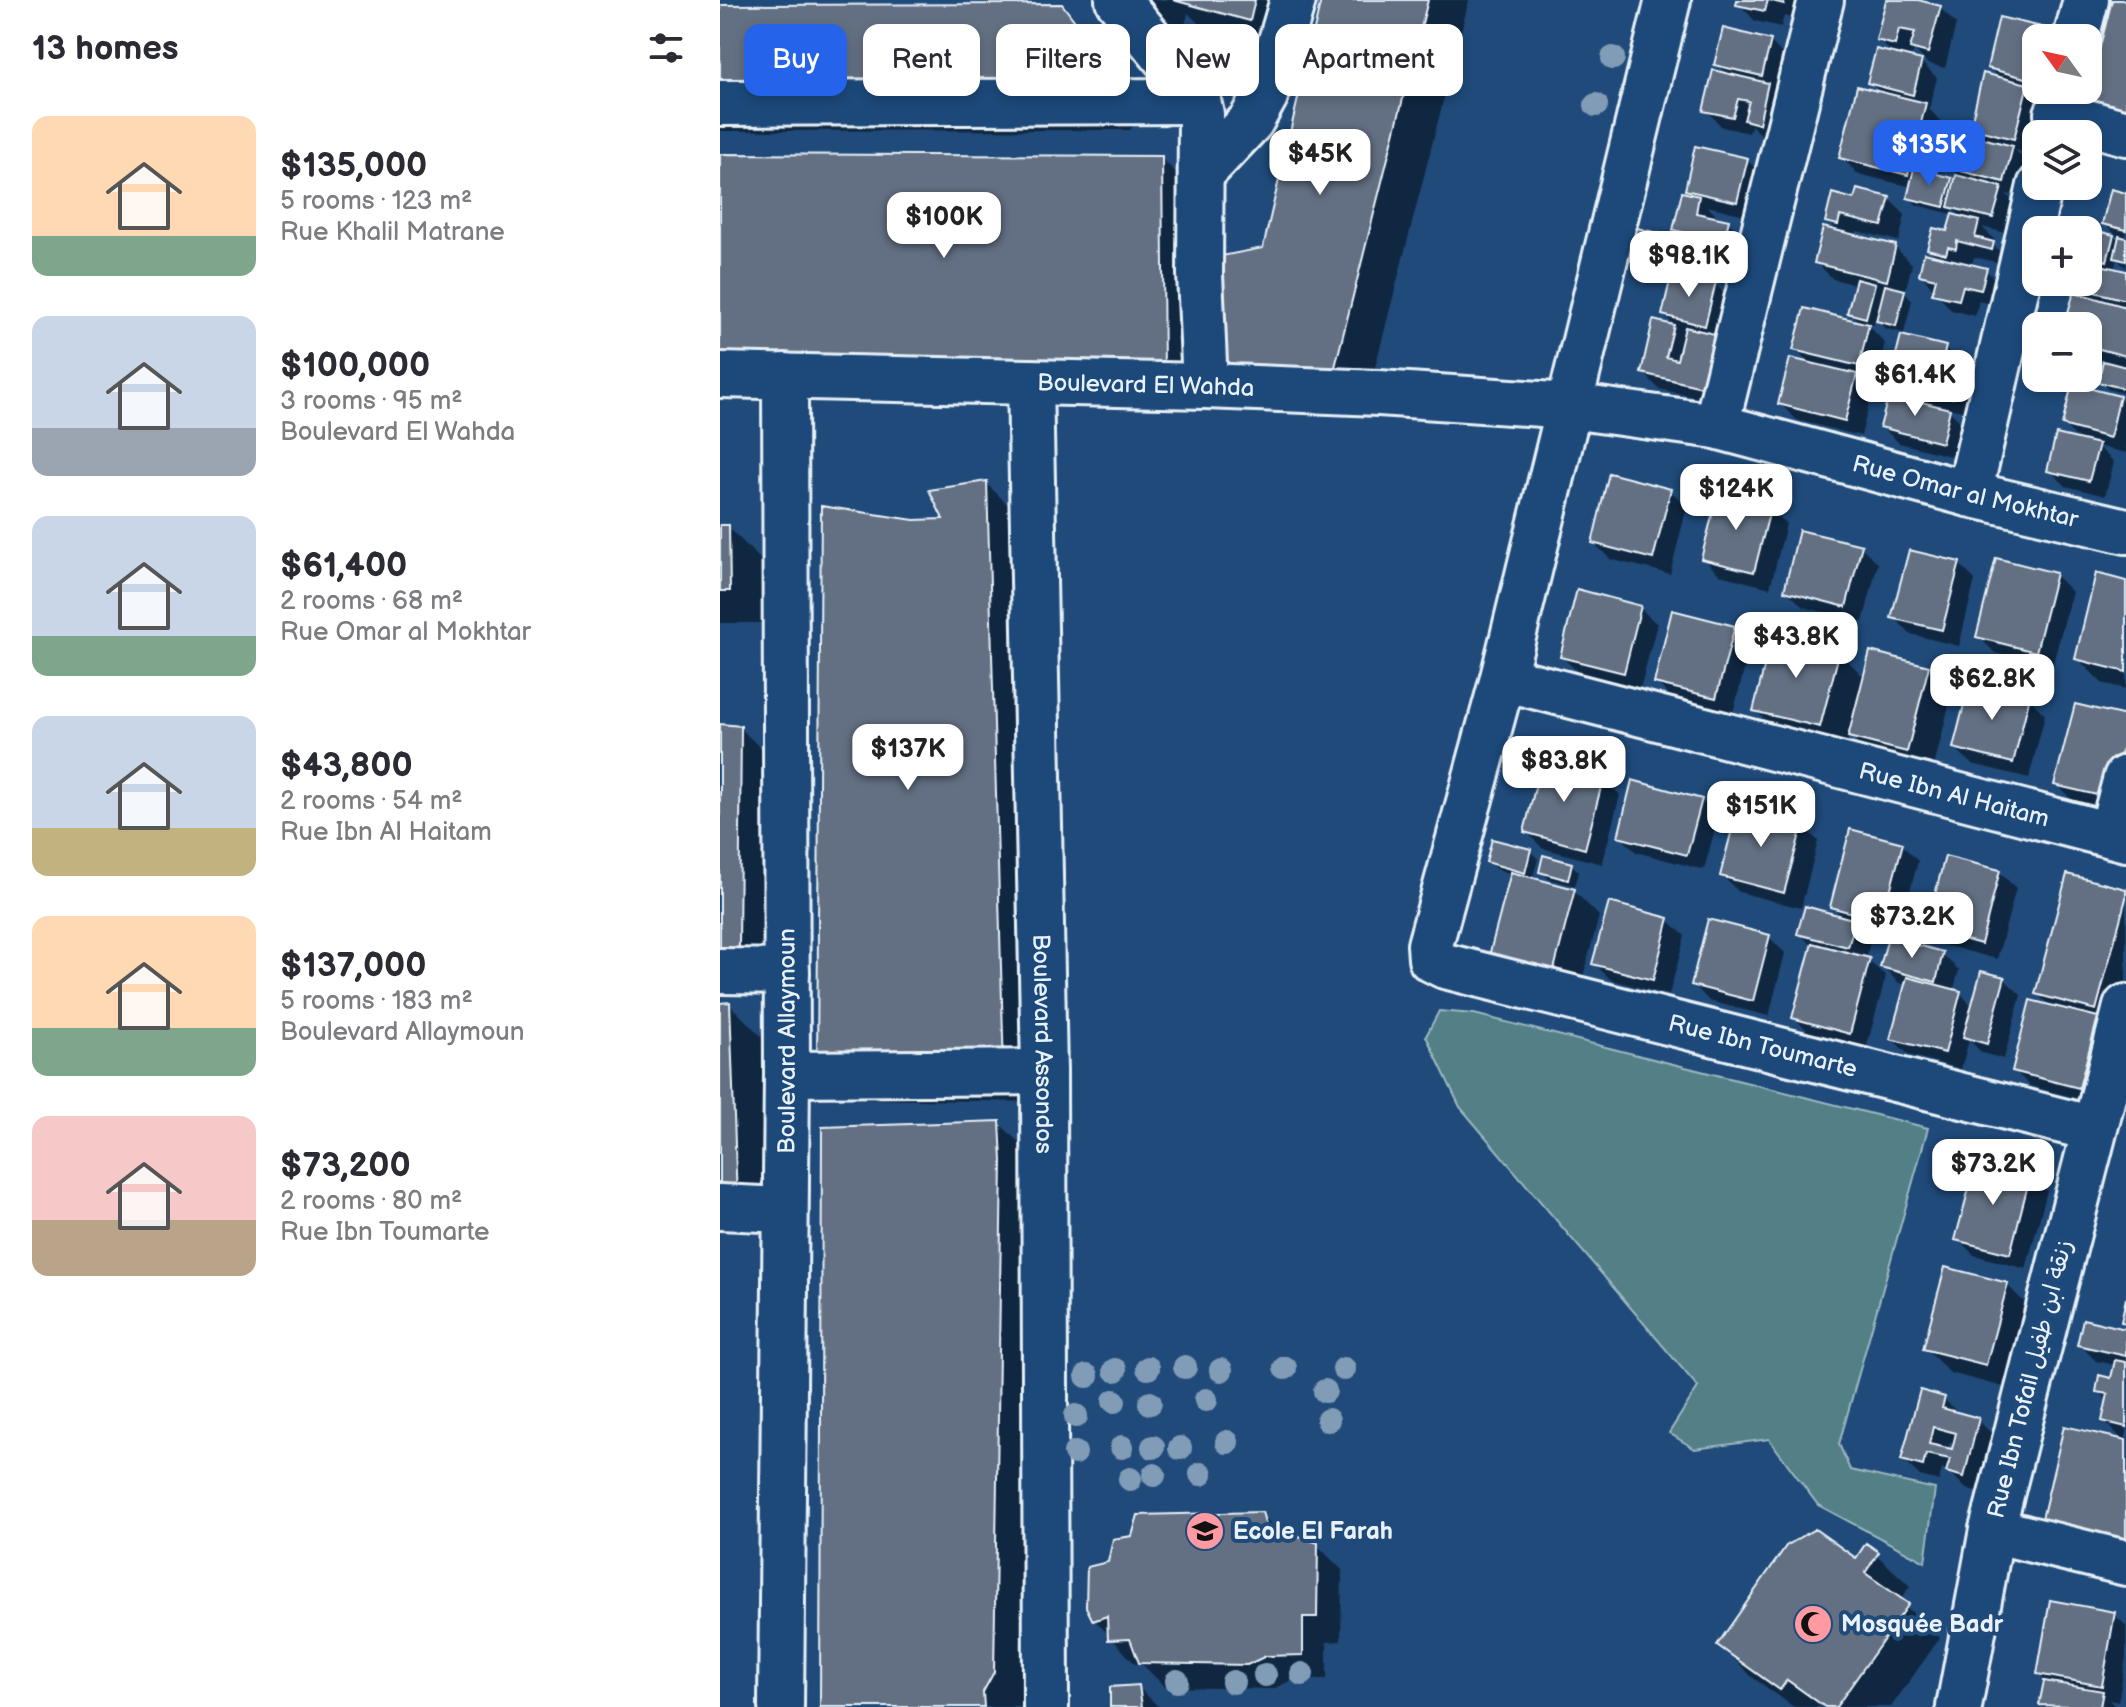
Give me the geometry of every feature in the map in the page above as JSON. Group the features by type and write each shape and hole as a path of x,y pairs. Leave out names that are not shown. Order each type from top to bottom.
{"street":[{"path":"1118,0 1198,101 1205,386"},
{"path":"1202,173 1251,121 1265,96 1293,0"},
{"path":"1503,678 1668,0"},
{"path":"1716,426 1821,0"},
{"path":"2080,24 2086,0"},
{"path":"720,103 1198,101"},
{"path":"2057,113 2126,133"},
{"path":"1969,494 2037,200"},
{"name":"Boulevard El Wahda","path":"720,375 1205,386 1379,393 1570,406"},
{"name":"Boulevard Allaymoun","path":"781,1707 787,1074 785,376"},
{"name":"Boulevard Assondos","path":"1030,382 1044,1072 1046,1707"},
{"name":"Rue Omar al Mokhtar","path":"1570,406 1716,426 1969,494 2126,531"},
{"name":"Rue Ibn Al Haitam","path":"1503,678 2119,837"},
{"name":"Rue Ibn Toumarte","path":"1503,678 1430,945 1431,959 1445,966 2094,1129"},
{"path":"2119,837 2126,778"},
{"path":"720,971 787,972"},
{"name":"Rue Ibn Tofail زنقة ابن طفيل","path":"1959,1707 1992,1530 2126,1007"},
{"path":"787,1074 1044,1072"},
{"path":"720,1207 784,1210"},
{"path":"1992,1530 2126,1563"}],"green space":[{"path":"1439,1011 1474,1014 1928,1128 1839,1444 1850,1470 1935,1489 1925,1562 1818,1505 1769,1439 1695,1449 1669,1433 1698,1387 1460,1107 1426,1036"}],"building":[{"path":"1173,0 1255,0 1250,21"},
{"path":"1321,0 1428,0 1422,24 1315,24"},
{"path":"1737,0 1768,0 1765,11 1736,5"},
{"path":"1886,0 1918,0 1941,6 1928,53 1910,48 1915,32 1899,29 1895,45 1876,40"},
{"path":"2112,0 2126,0 2126,117 2085,105 2102,104 2102,39"},
{"path":"1062,4 1077,24 996,24 996,96 1100,96 720,99 720,5"},
{"path":"1999,17 2029,24 2022,24 2022,77 1987,68"},
{"path":"1723,28 1771,40 1762,76 1714,65"},
{"path":"1876,49 1922,60 1913,95 1867,83"},
{"path":"1713,70 1768,83 1759,124 1744,120 1749,101 1738,99 1733,117 1703,111"},
{"path":"1983,73 2022,83 2023,104 2014,139 1970,128"},
{"path":"1857,86 1926,103 1908,175 1839,158"},
{"path":"1299,96 1404,96 1334,371 1219,381 1211,258 1263,248"},
{"path":"1958,132 2013,146 2004,182 1949,168"},
{"path":"1695,146 1748,158 1737,202 1685,190"},
{"path":"720,154 1162,156 1164,374 720,355"},
{"path":"1914,168 1952,178 1944,207 1907,198"},
{"path":"1956,175 2002,187 1993,218 1948,207"},
{"path":"1857,189 1890,197 1882,226 1840,216 1838,225 1825,222 1832,193 1854,199"},
{"path":"2111,189 2126,193 2126,230 2102,224"},
{"path":"1682,192 1699,196 1696,213 1729,220 1724,241 1673,230"},
{"path":"1952,214 1979,221 1975,237 1994,242 1992,250 1957,241 1956,249 1948,247 1946,254 1927,249 1933,228 1947,231"},
{"path":"1823,227 1896,245 1887,281 1814,263"},
{"path":"1637,228 1687,240 1680,272 1629,260"},
{"path":"2102,232 2114,235 2107,261 2102,260"},
{"path":"2119,236 2126,238 2126,261 2114,258"},
{"path":"1924,253 1987,268 1981,290 1963,286 1959,300 1932,294 1936,279 1919,275"},
{"path":"2102,265 2126,271 2126,300 2102,294"},
{"path":"1672,272 1716,282 1705,326 1662,315"},
{"path":"1856,279 1875,284 1866,318 1847,313"},
{"path":"1885,285 1905,290 1896,326 1876,321"},
{"path":"2073,296 2088,296 2126,307 2126,356 2102,350 2102,312 2068,312"},
{"path":"1804,308 1869,324 1859,366 1793,350"},
{"path":"1653,320 1674,325 1666,357 1677,360 1685,327 1714,334 1702,387 1641,373"},
{"path":"1901,335 1946,346 1943,359 1962,363 1953,398 1889,382"},
{"path":"1790,358 1857,374 1845,421 1778,404"},
{"path":"2103,361 2126,367 2126,389 2102,383"},
{"path":"2070,392 2102,392 2120,396 2110,438 2062,425"},
{"path":"1889,394 1950,409 1942,443 1880,427"},
{"path":"2056,434 2099,444 2089,481 2047,471"},
{"path":"1609,473 1671,489 1653,559 1592,543"},
{"path":"987,481 1004,1071 817,1067 821,506 914,520 943,519 929,490"},
{"path":"1718,493 1771,506 1754,572 1701,559"},
{"path":"720,525 729,525 730,591 720,591"},
{"path":"1799,530 1862,545 1846,607 1784,591"},
{"path":"1909,550 1960,562 1942,630 1891,618"},
{"path":"1996,558 2056,573 2036,652 1976,637"},
{"path":"2096,573 2126,581 2126,672 2075,659"},
{"path":"1577,589 1641,606 1624,673 1560,657"},
{"path":"1672,610 1735,626 1716,698 1654,683"},
{"path":"1773,633 1840,650 1820,727 1753,711"},
{"path":"1870,651 1929,666 1907,752 1848,737"},
{"path":"1970,681 2030,696 2013,763 1953,748"},
{"path":"2075,704 2126,716 2126,734 2110,798 2054,785"},
{"path":"720,724 741,726 739,948 720,947"},
{"path":"1542,760 1604,776 1585,849 1524,832"},
{"path":"1632,780 1702,799 1687,855 1618,837"},
{"path":"1738,806 1803,823 1784,893 1720,876"},
{"path":"1850,829 1903,843 1882,921 1830,907"},
{"path":"1492,839 1531,849 1525,873 1486,862"},
{"path":"1543,855 1572,863 1568,880 1539,872"},
{"path":"1945,856 2000,870 1981,944 1926,929"},
{"path":"1511,872 1575,889 1553,973 1489,956"},
{"path":"2067,874 2126,889 2096,1010 2035,994"},
{"path":"1609,902 1669,918 1653,980 1592,964"},
{"path":"1805,906 1856,920 1848,947 1797,934"},
{"path":"1708,919 1770,935 1753,1001 1691,985"},
{"path":"1888,937 1943,952 1936,982 1880,967"},
{"path":"1812,943 1870,958 1850,1034 1792,1018"},
{"path":"1981,971 2005,977 1987,1044 1963,1037"},
{"path":"1907,977 1961,991 1945,1053 1890,1039"},
{"path":"2030,1000 2098,1017 2079,1088 2012,1071"},
{"path":"730,1002 737,1201 720,1201 720,1003"},
{"path":"1000,1121 1002,1161 994,1672 983,1692 984,1707 820,1707 822,1127"},
{"path":"1977,1159 2031,1173 2010,1254 1955,1240"},
{"path":"1945,1267 2008,1283 1986,1365 1923,1349"},
{"path":"2126,1298 2126,1323 2121,1322"},
{"path":"2083,1319 2126,1329 2126,1356 2077,1345"},
{"path":"2115,1360 2126,1362 2126,1427 2102,1421 2108,1394 2096,1392 2099,1375 2111,1378"},
{"path":"1920,1390 1945,1397 1942,1408 1979,1418 1964,1477 1946,1472 1950,1459 1926,1454 1923,1466 1901,1460","holes":["1933,1427 1956,1433 1952,1449 1929,1444"]},
{"path":"2064,1426 2126,1440 2126,1539 2042,1519"},
{"path":"1262,1512 1268,1532 1299,1536 1318,1543 1317,1617 1303,1617 1303,1655 1266,1656 1247,1665 1139,1663 1130,1639 1108,1640 1107,1616 1093,1621 1086,1607 1087,1567 1108,1562 1113,1539 1132,1536 1138,1515"},
{"name":"Mosquée Badr","path":"1815,1529 1856,1558 1866,1543 1879,1552 1865,1573 1909,1604 1836,1707 1825,1707 1787,1680 1780,1690 1717,1645 1786,1546"},
{"path":"2050,1600 2115,1612 2102,1686 2037,1674"},
{"path":"2044,1681 2103,1691 2100,1707 2039,1705"},
{"path":"1139,1685 1142,1707 1110,1707 1110,1687"}],"place":[{"name":"Ecole El Farah","path":"1205,1531"},
{"name":"Mosquée Badr","path":"1813,1624"}]}
